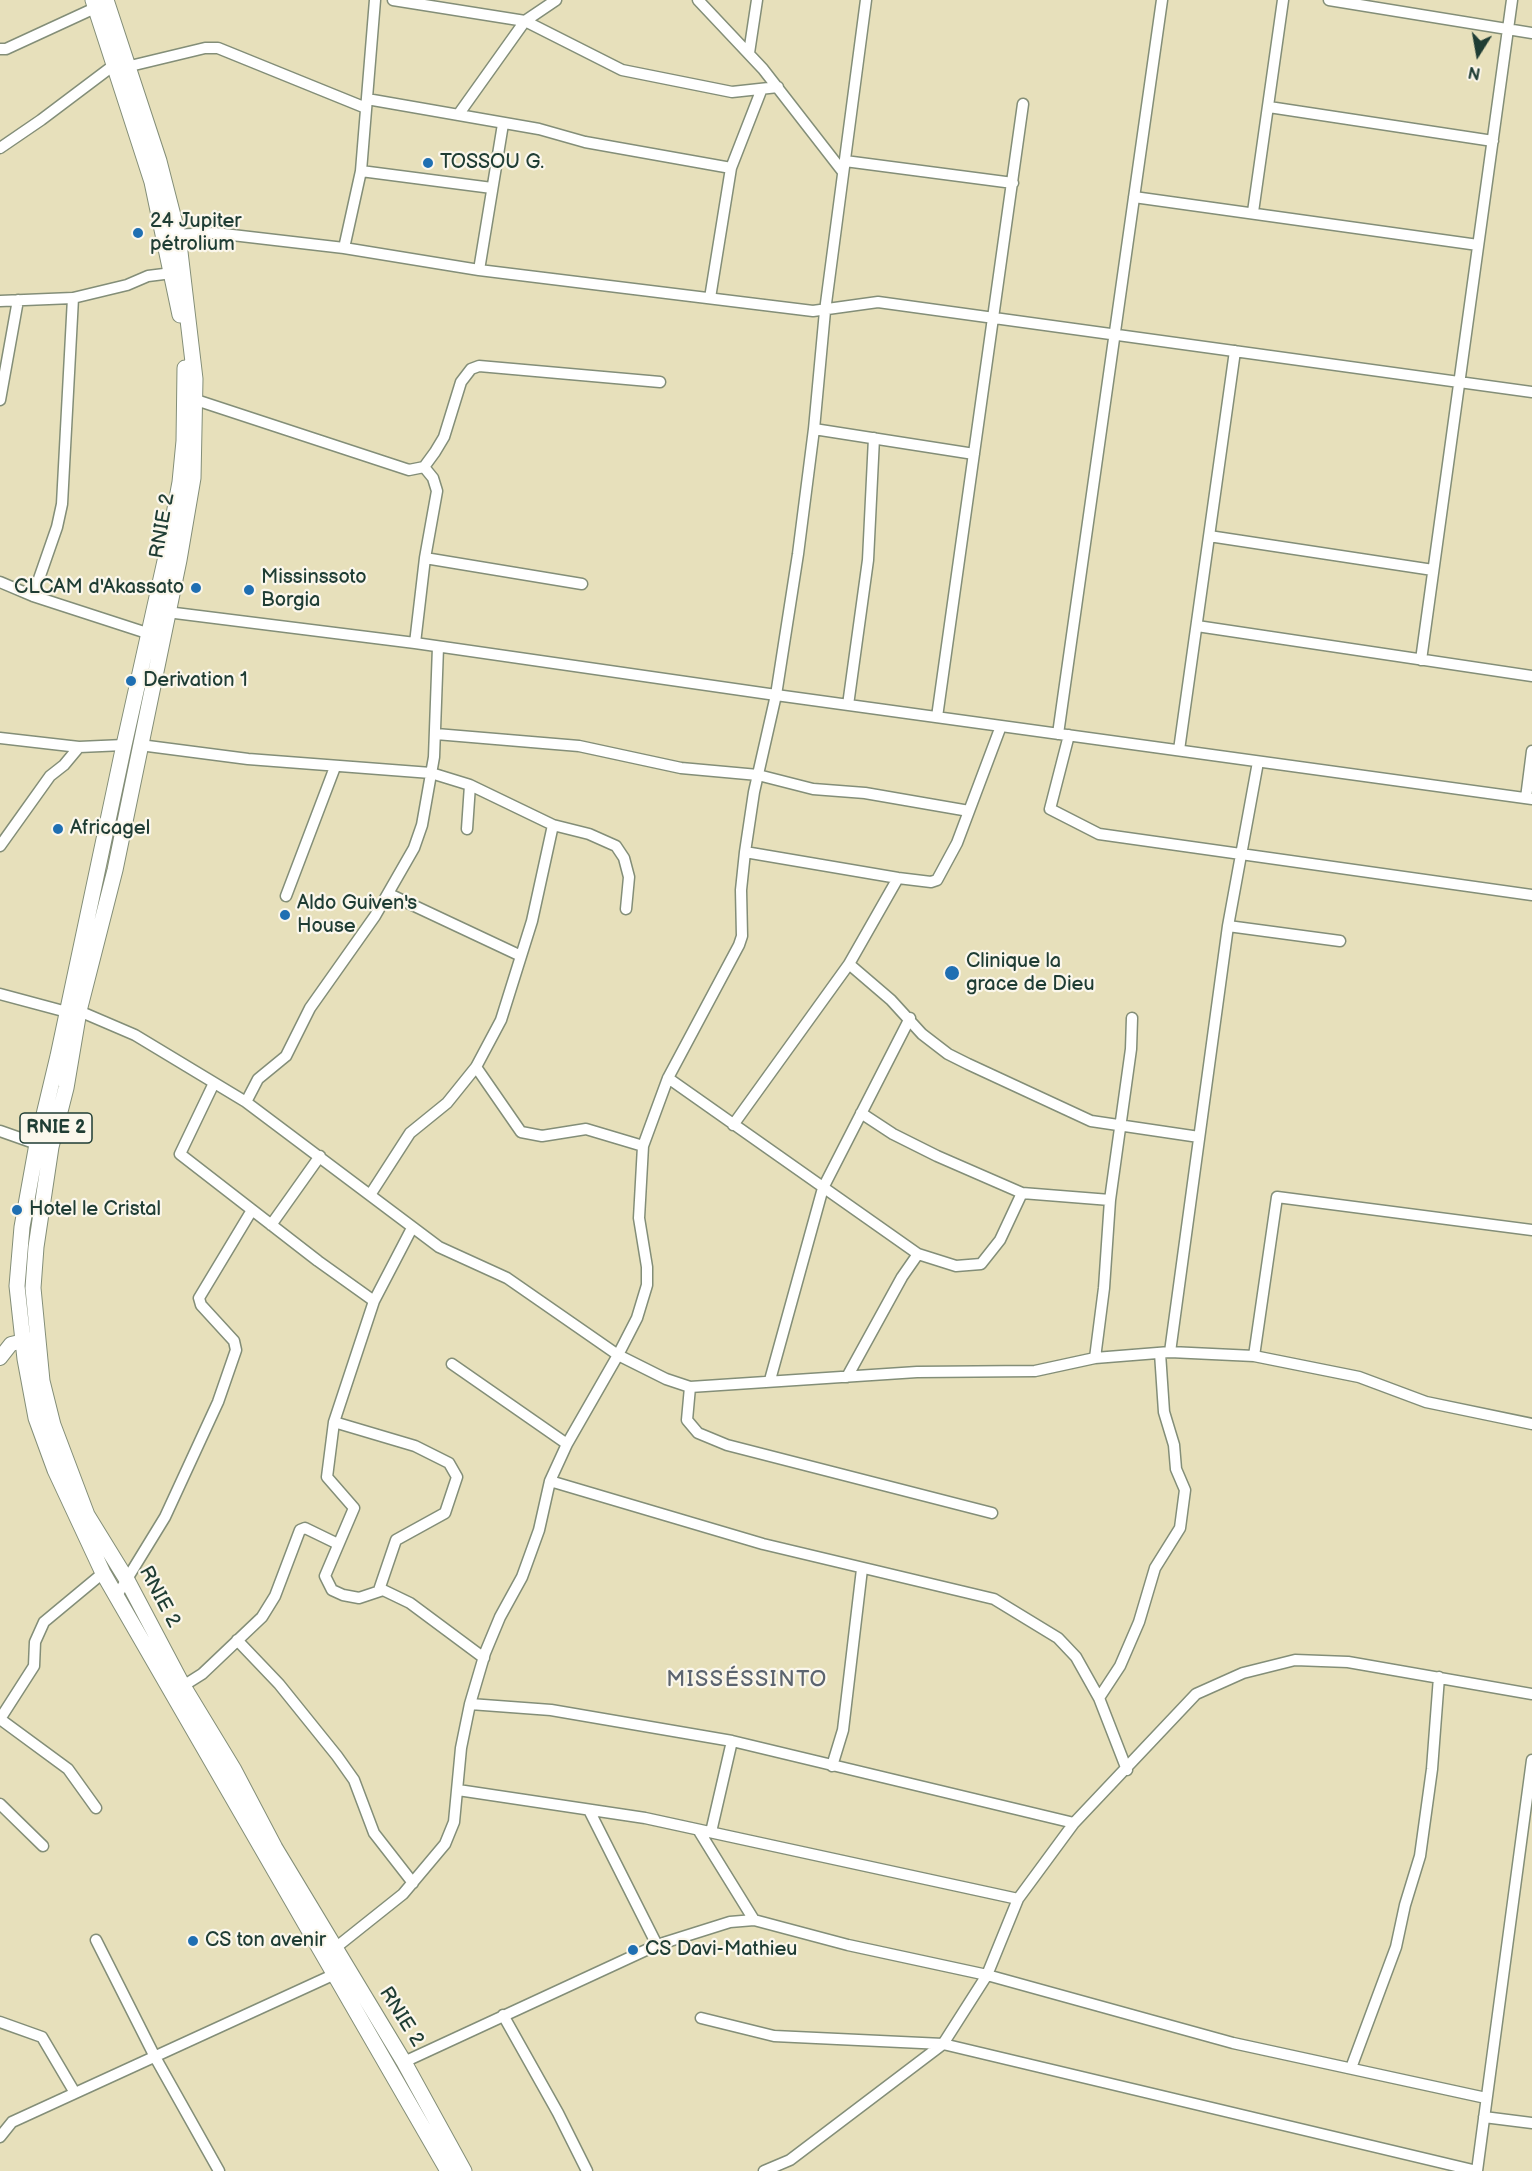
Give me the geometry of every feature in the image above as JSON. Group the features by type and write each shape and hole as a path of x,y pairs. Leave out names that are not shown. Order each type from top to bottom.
{"highway":[{"name":"RNIE 2","path":"98,3 120,66 159,161 190,319 196,400 193,478 115,870 37,1144 22,1227 17,1286 52,1425 76,1491 127,1580 183,1686 234,1770 334,1949 404,2062 464,2171"},
{"name":"RNIE 2","path":"172,235 172,273 185,362 184,441 168,552 124,745 73,1011 66,1088 51,1147 36,1247 28,1383 43,1436 61,1486 103,1573 335,1974 398,2090 448,2171"}],"main road":[{"path":"1,1355 11,1344 30,1339"}],"street":[{"path":"344,248 361,171 375,0"},
{"path":"393,0 525,21 622,69 713,90 761,91 778,87"},
{"path":"458,115 525,21 556,0"},
{"path":"698,0 749,53 844,166 1012,183"},
{"path":"749,53 757,0"},
{"path":"334,1949 413,1883 445,1844 454,1822 461,1748 470,1704 484,1658 500,1617 522,1577 539,1530 550,1481 567,1444 637,1318 646,1286 647,1267 639,1218 642,1146 668,1078 739,945 746,852 758,775 776,695 814,429 825,311 866,0"},
{"path":"1162,0 1114,335 1064,735 1049,806 1052,813 1106,836 1532,895"},
{"path":"1253,212 1283,0"},
{"path":"1329,0 1532,33"},
{"path":"1421,660 1512,0"},
{"path":"0,49 6,49 98,3"},
{"path":"0,148 120,66 205,48 218,48 367,103 458,115 554,132 585,142 730,168"},
{"path":"710,298 730,168 761,91"},
{"path":"937,717 1023,104"},
{"path":"1269,107 1493,141"},
{"path":"479,270 503,124"},
{"path":"361,171 492,188"},
{"path":"1134,197 1478,244"},
{"path":"172,235 215,232 344,248 479,270 825,311 879,302 1532,392"},
{"path":"0,301 73,298 127,285 148,276 172,273"},
{"path":"33,596 57,527 62,504 73,298"},
{"path":"0,400 2,373 18,300"},
{"path":"1179,750 1235,351"},
{"path":"196,400 409,470 424,467 444,437 461,382 471,369 490,367 660,382"},
{"path":"814,429 974,454"},
{"path":"848,705 868,560 874,438"},
{"path":"415,643 425,558 437,491 434,478 424,467"},
{"path":"1209,536 1433,570"},
{"path":"425,558 582,584"},
{"path":"0,582 33,596 150,634"},
{"path":"167,612 415,643 1529,798 1532,751"},
{"path":"1197,626 1532,676"},
{"path":"246,1102 258,1079 286,1056 310,1008 389,894 420,832 436,734 438,647"},
{"path":"746,852 898,878 937,880 957,843 1002,726"},
{"path":"436,734 552,742 681,768 758,775 813,789 865,793 969,810"},
{"path":"1,739 79,747 124,745"},
{"path":"141,745 335,767 430,773 470,785 553,825 589,834 616,846 624,858 629,877 626,909"},
{"path":"0,846 50,776 64,765 79,747"},
{"path":"1099,1698 1120,1666 1139,1622 1155,1568 1180,1528 1185,1490 1176,1469 1174,1445 1164,1412 1165,1353 1199,1137 1228,926 1258,762"},
{"path":"286,896 335,767"},
{"path":"467,829 470,785"},
{"path":"370,1195 410,1133 447,1103 476,1067 501,1020 522,956 553,825"},
{"path":"733,1125 849,964 898,878"},
{"path":"389,894 522,956"},
{"path":"1228,926 1340,941"},
{"path":"849,964 910,1018 922,1034 948,1053 1091,1121 1199,1137"},
{"path":"0,994 73,1011 135,1035 246,1102 439,1247 507,1278 618,1355 666,1379 690,1387 917,1372 1035,1371 1095,1358 1165,1353 1254,1356 1359,1377 1426,1402 1532,1424"},
{"path":"770,1380 823,1188 910,1018"},
{"path":"1095,1358 1104,1288 1110,1200 1132,1018"},
{"path":"476,1067 521,1132 542,1136 586,1129 642,1146"},
{"path":"668,1078 918,1254 956,1266 981,1264 1000,1240 1022,1192"},
{"path":"213,1083 180,1154 374,1301"},
{"path":"861,1113 893,1134 937,1156 1022,1192 1110,1200"},
{"path":"0,1131 37,1144"},
{"path":"271,1225 320,1156"},
{"path":"1254,1356 1277,1197 1532,1230"},
{"path":"116,1597 165,1517 192,1464 236,1350 234,1341 201,1305 198,1298 252,1210"},
{"path":"412,1228 374,1301 334,1422 329,1443 327,1477 354,1508 325,1576 332,1590 353,1598 379,1590 410,1603 484,1658"},
{"path":"847,1377 902,1277 918,1254"},
{"path":"452,1364 567,1444"},
{"path":"690,1387 687,1419 698,1433 727,1445 992,1513"},
{"path":"334,1422 415,1446 449,1463 457,1477 445,1513 396,1540 379,1590"},
{"path":"550,1481 589,1490 744,1539 994,1599 1058,1638 1082,1665 1099,1698 1127,1770"},
{"path":"183,1686 202,1674 262,1617 275,1596 300,1530 305,1528 338,1544"},
{"path":"832,1766 843,1730 862,1569"},
{"path":"96,1808 68,1769 0,1719 34,1666 35,1642 44,1622 103,1573"},
{"path":"237,1640 279,1684 337,1756 354,1780 374,1833 413,1883"},
{"path":"764,2171 790,2160 943,2044 987,1975 1018,1899 1074,1824 1196,1694 1243,1673 1295,1660 1348,1662 1532,1694"},
{"path":"1350,2068 1396,1947 1405,1905 1420,1856 1432,1769 1439,1677"},
{"path":"470,1704 551,1710 732,1741 1074,1824"},
{"path":"732,1741 705,1832 754,1920"},
{"path":"701,2018 774,2036 943,2044 1477,2171 1532,1760"},
{"path":"458,1790 645,1818 1018,1899"},
{"path":"0,1804 43,1846"},
{"path":"589,1810 657,1945"},
{"path":"404,2062 657,1945 730,1922 754,1920 848,1945 987,1975 1233,2043 1486,2098"},
{"path":"96,1940 155,2057 219,2171"},
{"path":"0,2137 12,2122 335,1974"},
{"path":"503,2015 558,2113 587,2171"},
{"path":"0,2022 42,2037 75,2093"},
{"path":"1484,2117 1532,2123"}],"place":[{"name":"TOSSOU G.","path":"428,163"},
{"name":"24 Jupiter pétrolium","path":"138,233"},
{"name":"CLCAM d'Akassato","path":"196,588"},
{"name":"Missinssoto Borgia","path":"249,590"},
{"name":"Derivation 1","path":"131,681"},
{"name":"Africagel","path":"58,829"},
{"name":"Aldo Guiven's House","path":"285,915"},
{"name":"Clinique la grace de Dieu","path":"952,973"},
{"name":"Hotel le Cristal","path":"17,1210"},
{"name":"CS ton avenir","path":"193,1941"},
{"name":"CS Davi-Mathieu","path":"633,1950"}],"district":[{"name":"MISSÉSSINTO","path":"747,1680"}]}
